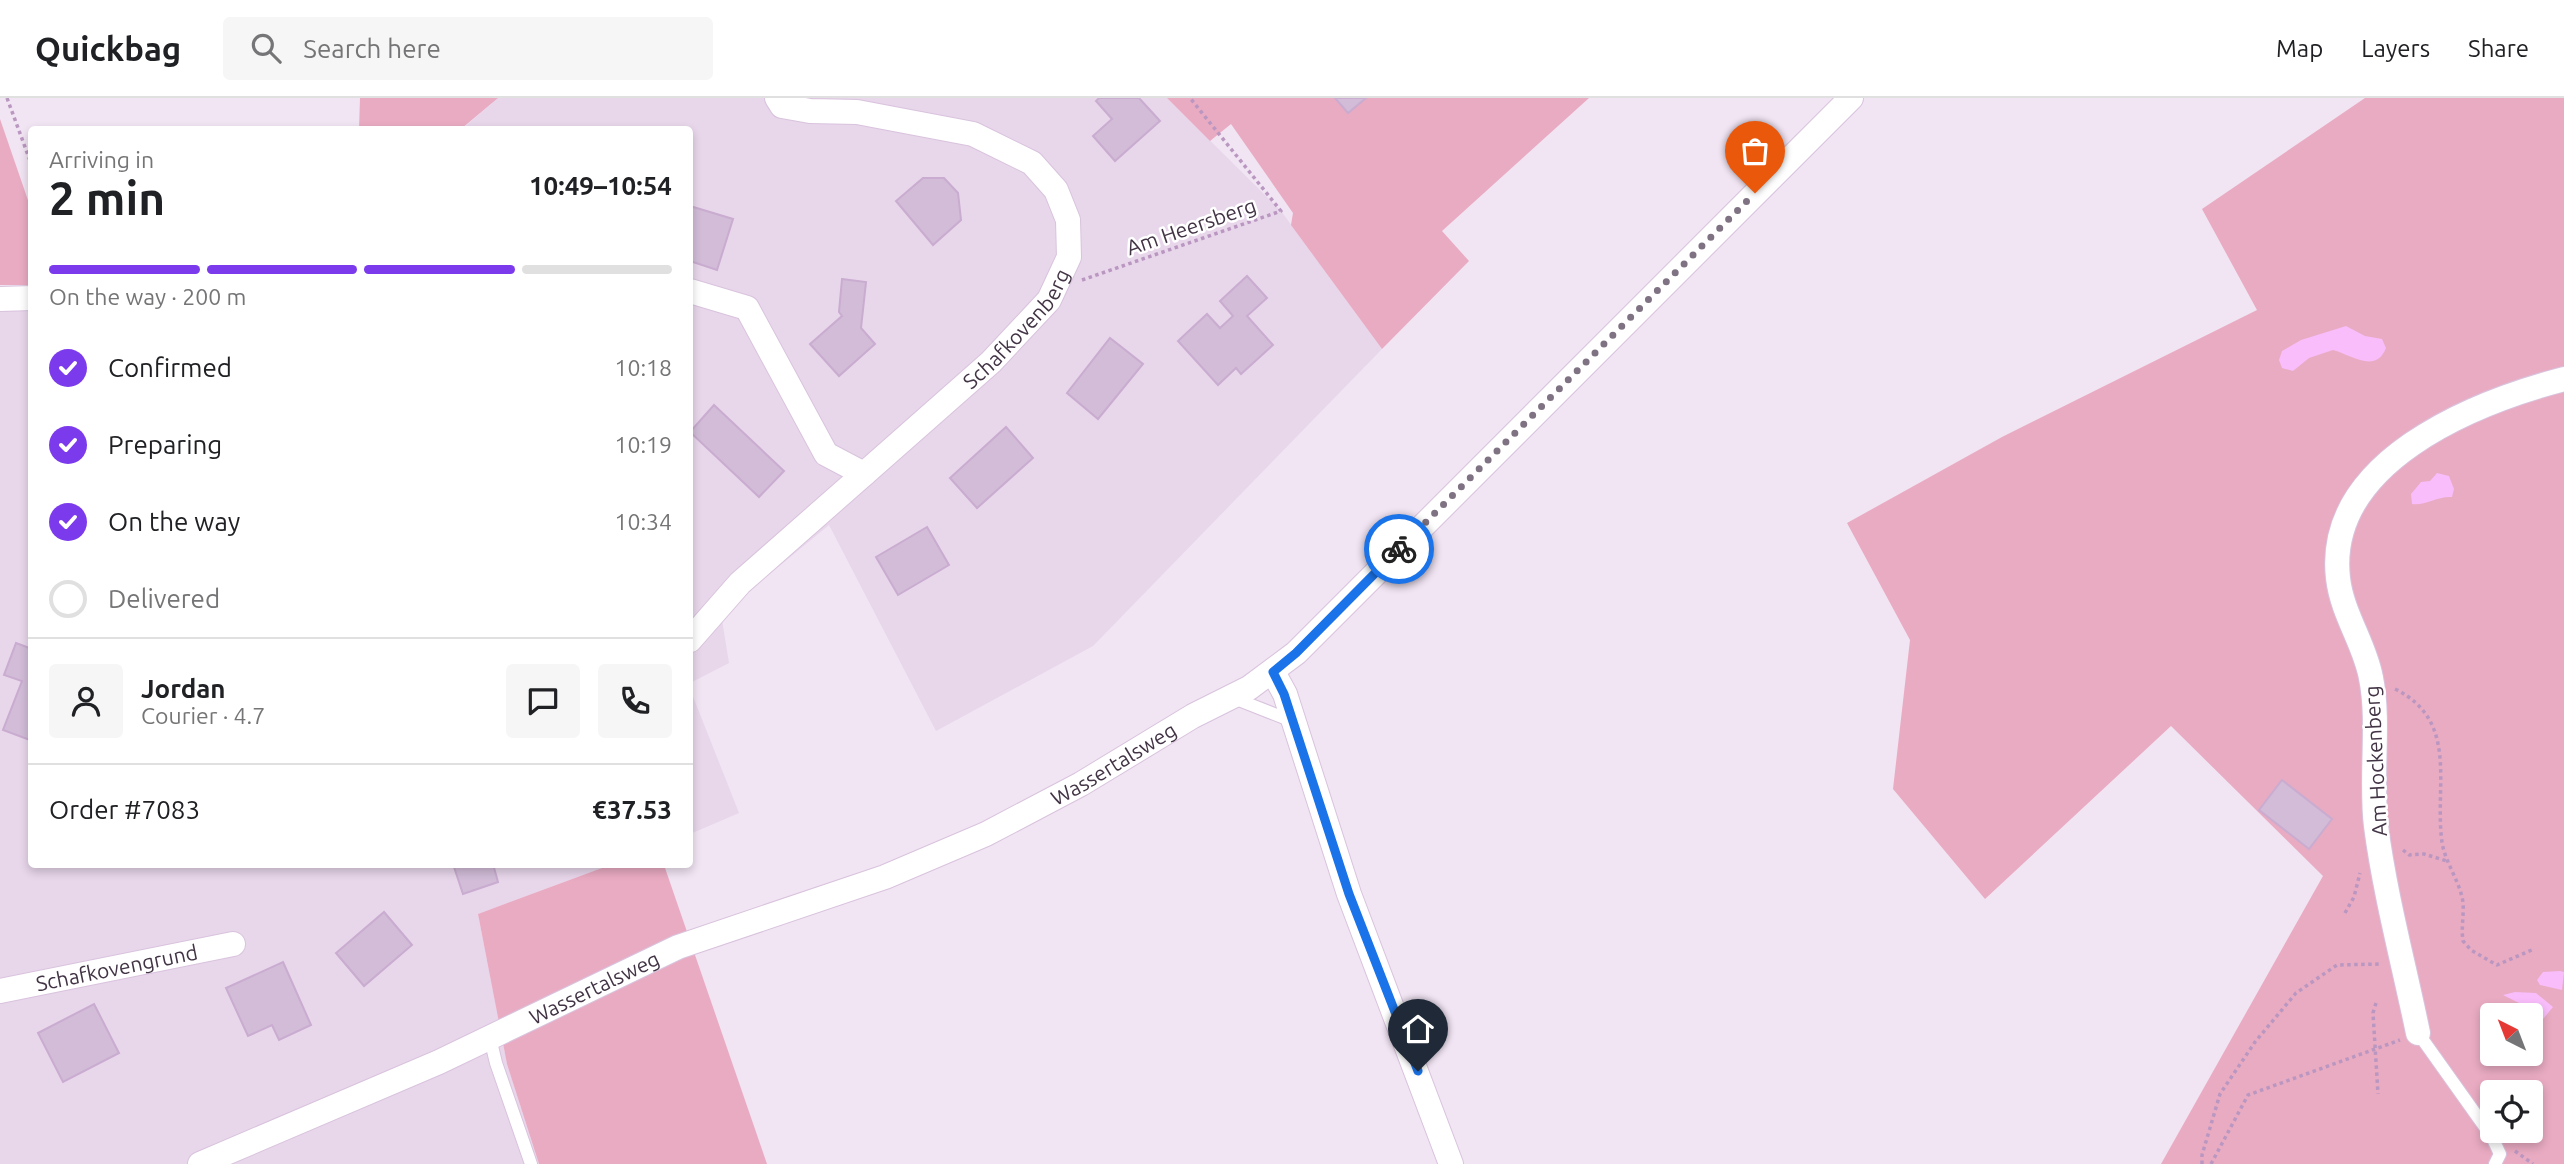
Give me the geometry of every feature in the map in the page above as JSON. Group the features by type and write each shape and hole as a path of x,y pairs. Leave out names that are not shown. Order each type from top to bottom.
{"street":[{"name":"Schafkovenberg","path":"693,637 740,583 991,362 1049,300 1069,257 1068,220 1056,190 1032,163 972,134 848,105 810,111 782,106 777,98"},
{"name":"Wassertalsweg","path":"200,1164 373,1092 678,947 885,877 986,834 1273,672 1296,653 1851,98"},
{"path":"693,292 747,308 826,454 864,474"},
{"path":"0,299 28,298"},
{"name":"Am Hockenberg","path":"2418,1033 2376,823 2371,677 2347,615 2338,580 2340,538 2347,513 2358,496 2374,476 2413,444 2491,403 2564,379"},
{"path":"1273,672 1284,694 1349,894 1451,1164"},
{"name":"Schafkovengrund","path":"0,991 233,944"}],"lane":[{"path":"1231,696 1292,721"},
{"name":"Am Hockenberg","path":"2418,1033 2492,1137 2500,1154 2495,1164"},
{"path":"490,1038 531,1164"}],"path":[{"path":"7,98 28,155"},
{"name":"Am Heersberg","path":"1054,290 1281,211 1190,98"},
{"path":"2371,677 2410,697 2426,713 2433,725 2441,758 2440,819 2447,862 2463,903 2463,941 2471,950 2497,965 2534,948"},
{"path":"2401,849 2409,855 2424,854 2447,862"},
{"path":"2202,1164 2202,1154 2220,1094 2255,1042 2296,993 2337,965 2404,963"},
{"path":"2376,1003 2373,1013 2378,1094"},
{"path":"2211,1164 2248,1095 2418,1033"}],"shaded area":[{"path":"360,98 498,98 465,126 359,126"},
{"path":"498,98 1167,98 1281,211 1382,349 1093,646 936,731 829,525 721,614 729,663 693,681 693,126 466,126"},
{"path":"1167,98 1589,98 1442,231 1469,261 1382,349 1291,225 1293,213 1231,124 1210,141"},
{"path":"2365,98 2564,98 2564,1164 2161,1164 2323,876 2171,726 1985,899 1893,789 1910,640 1847,523 2002,437 2257,310 2202,209"},
{"path":"0,119 28,200 28,285 0,285"},
{"path":"0,302 28,302 28,868 602,868 478,914 507,1064 539,1164 0,1164"},
{"path":"693,697 739,813 693,833"},
{"path":"602,868 665,868 767,1164 539,1164 507,1064 478,914"}],"sand":[{"path":"2346,326 2365,336 2382,339 2386,348 2382,356 2376,360 2362,361 2333,350 2309,358 2293,371 2282,368 2279,360 2282,351 2301,340"},
{"path":"2437,473 2449,476 2454,489 2452,497 2412,504 2411,494 2421,482 2430,481"},
{"path":"2543,972 2564,972 2562,990 2540,985 2537,980"},
{"path":"2515,992 2536,993 2553,1007 2543,1019 2543,1003 2519,1003 2503,995"}],"building":[{"path":"1099,98 1139,98 1160,121 1115,161 1093,136 1112,119 1096,101"},
{"path":"1335,98 1366,98 1348,113"},
{"path":"923,178 944,178 958,193 961,220 933,245 896,201"},
{"path":"693,207 733,219 717,270 693,262"},
{"path":"1247,276 1267,298 1247,316 1273,345 1241,374 1236,368 1218,385 1178,341 1207,314 1220,328 1233,316 1220,301"},
{"path":"842,279 866,282 861,328 875,344 839,376 810,344 842,316 839,312"},
{"path":"1110,338 1143,364 1098,419 1067,393"},
{"path":"714,405 784,471 759,497 693,435 693,429"},
{"path":"1006,427 1033,458 977,508 950,478"},
{"path":"927,527 949,565 898,595 876,557"},
{"path":"16,643 28,648 28,739 3,730 22,681 4,675"},
{"path":"2282,780 2332,819 2309,849 2259,810"},
{"path":"454,868 494,868 498,882 463,894"},
{"path":"384,912 412,945 364,986 336,953"},
{"path":"283,962 311,1025 279,1040 272,1025 248,1036 226,988"},
{"path":"94,1004 119,1053 63,1082 38,1033"}],"way so far":[{"path":"1399,549 1755,193"}],"route":[{"path":"1399,549 1296,653 1273,672 1284,694 1349,894 1418,1071"}]}
